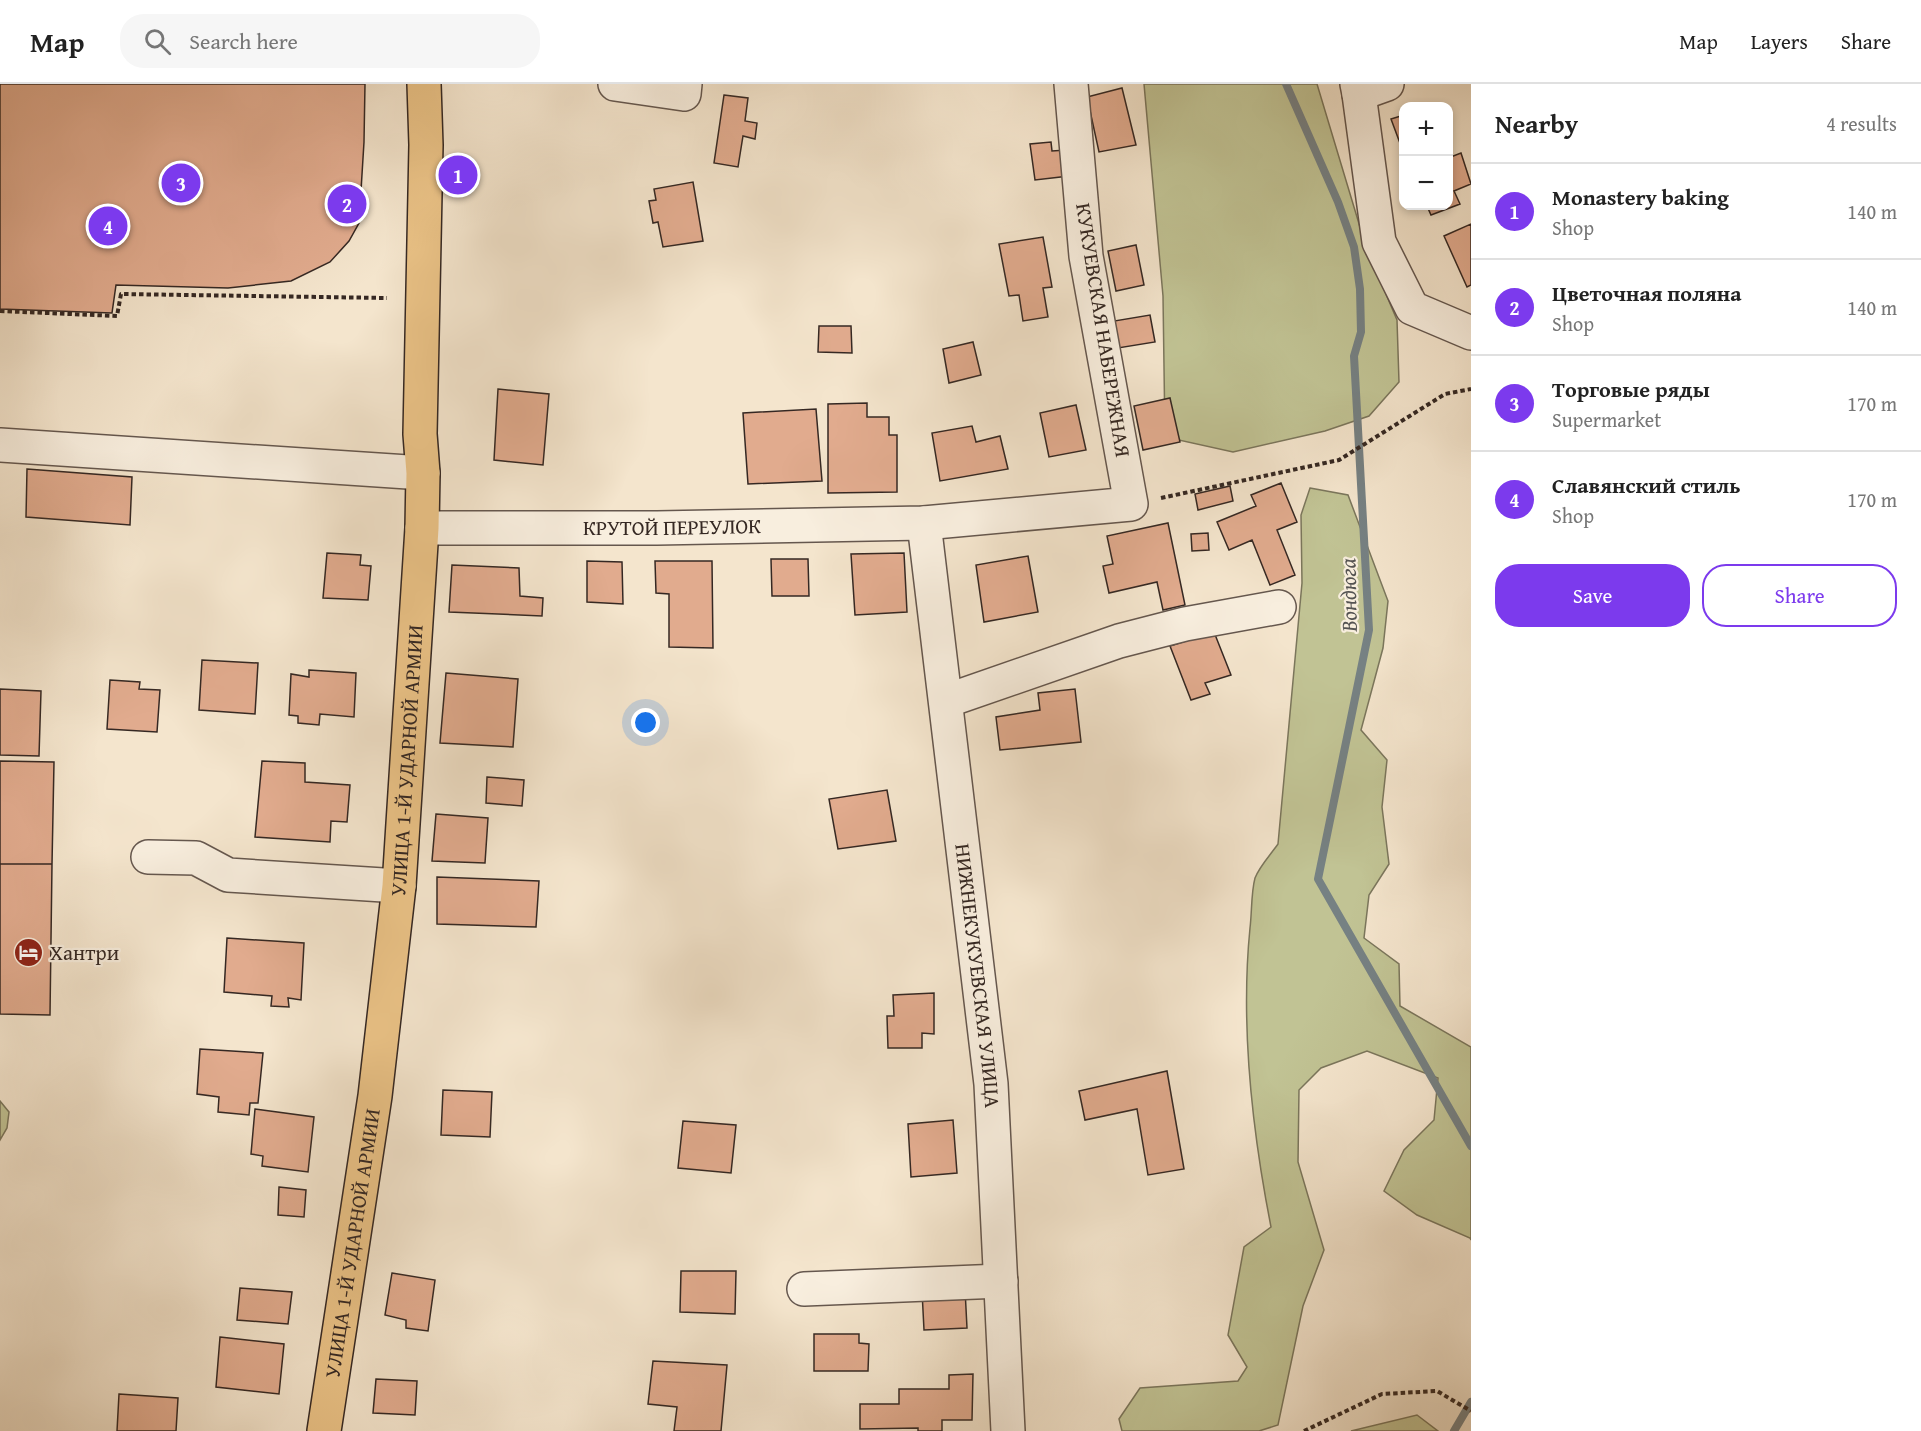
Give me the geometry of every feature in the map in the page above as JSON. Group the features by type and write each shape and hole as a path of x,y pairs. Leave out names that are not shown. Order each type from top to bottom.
{"main road":[{"name":"УЛИЦА 1-Й УДАРНОЙ АРМИИ","path":"324,1431 375,1096 399,886 422,528 423,473 420,434 426,145 424,84"}],"street":[{"path":"615,84 684,94 685,84"},
{"name":"КУКУЕВСКАЯ НАБЕРЕЖНАЯ","path":"1071,84 1086,256 1131,504"},
{"path":"1368,87 1379,242 1412,308 1471,333"},
{"path":"0,445 423,473"},
{"name":"КРУТОЙ ПЕРЕУЛОК","path":"422,528 657,528 924,523 1131,504"},
{"name":"НИЖНЕКУКУЕВСКАЯ УЛИЦА","path":"924,523 991,1084 1008,1431"},
{"path":"946,701 1119,641 1185,624 1279,607"},
{"path":"148,857 196,858 228,875 399,886"},
{"path":"804,1289 1001,1281"}],"path":[{"path":"0,311 117,316 121,294 387,298"},
{"path":"1131,504 1340,460 1445,394 1471,389"},
{"path":"1306,1430 1382,1394 1437,1391 1471,1411"}],"green space":[{"path":"1144,84 1317,84 1366,247 1397,320 1399,382 1369,416 1325,431 1233,452 1165,437 1163,296"},
{"path":"1310,488 1348,495 1388,601 1383,648 1361,730 1387,760 1382,807 1389,864 1369,895 1364,938 1399,964 1400,1006 1471,1047 1471,1240 1417,1215 1384,1191 1404,1150 1434,1120 1438,1078 1367,1051 1321,1068 1299,1090 1298,1162 1324,1250 1303,1306 1278,1425 1259,1431 1122,1431 1119,1419 1140,1388 1238,1381 1247,1367 1228,1335 1244,1247 1271,1227 1253,1116 1247,1041 1247,966 1252,896 1257,874 1278,844 1302,583 1301,515"},
{"path":"0,1101 9,1112 7,1128 0,1140"},
{"path":"1417,1415 1438,1431 1351,1431"}],"building":[{"path":"0,84 365,84 359,223 349,241 330,262 291,281 228,288 116,285 112,313 0,309"},
{"path":"1122,88 1136,145 1099,152 1087,97"},
{"path":"724,95 748,98 745,121 757,123 755,139 743,136 738,167 714,163"},
{"path":"1399,117 1399,141 1391,119"},
{"path":"1051,142 1052,151 1066,150 1069,176 1035,180 1030,144"},
{"path":"1461,153 1471,184 1454,191 1460,204 1453,207 1453,156"},
{"path":"693,182 703,241 663,247 658,222 653,223 649,201 656,200 654,189"},
{"path":"1429,210 1444,210 1431,215"},
{"path":"1471,224 1471,285 1467,287 1444,236"},
{"path":"1043,237 1052,287 1043,288 1048,317 1023,321 1019,295 1009,296 999,244"},
{"path":"1136,245 1144,285 1116,291 1108,251"},
{"path":"1150,315 1155,342 1118,348 1114,321"},
{"path":"819,326 851,326 852,353 818,352"},
{"path":"973,342 981,375 949,383 943,349"},
{"path":"498,389 549,394 543,465 494,460"},
{"path":"1170,398 1180,442 1143,450 1134,406"},
{"path":"867,403 867,417 889,417 889,435 897,435 897,492 828,493 828,404"},
{"path":"1076,405 1086,450 1049,457 1040,413"},
{"path":"816,409 822,481 748,484 743,413"},
{"path":"972,426 976,442 1000,436 1008,469 940,481 932,433"},
{"path":"27,469 132,477 130,525 26,517"},
{"path":"1281,483 1297,522 1277,530 1295,575 1270,585 1252,540 1229,550 1217,522 1256,506 1251,495"},
{"path":"1230,486 1233,501 1198,510 1195,494"},
{"path":"1168,523 1185,605 1163,610 1157,582 1109,593 1103,566 1113,564 1107,536"},
{"path":"1208,533 1209,550 1192,551 1191,534"},
{"path":"327,553 361,555 360,565 371,566 368,600 323,598"},
{"path":"904,553 907,612 855,615 851,554"},
{"path":"1028,556 1038,612 984,622 976,565"},
{"path":"771,559 808,559 809,596 772,596"},
{"path":"587,561 622,562 623,604 587,602"},
{"path":"655,561 712,561 713,648 669,647 669,594 656,593"},
{"path":"452,565 519,568 520,596 543,598 542,616 449,612"},
{"path":"1214,632 1231,675 1205,683 1210,694 1191,700 1170,646"},
{"path":"202,660 258,663 255,714 199,710"},
{"path":"309,670 356,673 354,717 320,714 319,725 298,723 298,716 289,715 291,674 309,677"},
{"path":"446,673 518,679 513,747 440,743"},
{"path":"110,680 140,682 139,689 160,690 157,732 107,729"},
{"path":"0,689 41,691 39,756 0,755"},
{"path":"1075,689 1081,742 1000,750 996,717 1040,710 1038,693"},
{"path":"0,761 54,762 52,864 0,864"},
{"path":"262,761 305,763 305,782 350,785 347,822 331,821 330,842 255,837"},
{"path":"487,777 524,780 522,806 486,803"},
{"path":"887,790 896,841 838,849 829,799"},
{"path":"436,814 488,818 485,863 432,861"},
{"path":"0,864 52,864 50,1015 0,1014"},
{"path":"437,877 539,881 536,927 437,924"},
{"path":"227,938 304,943 301,1000 288,998 289,1007 271,1006 272,996 224,992"},
{"path":"934,993 934,1034 922,1033 922,1048 888,1048 887,1016 894,1016 893,995"},
{"path":"200,1049 263,1053 258,1103 250,1103 249,1115 218,1112 219,1097 197,1094"},
{"path":"1167,1071 1184,1169 1148,1175 1137,1109 1085,1120 1079,1091"},
{"path":"443,1090 492,1092 490,1137 441,1135"},
{"path":"255,1109 314,1117 308,1172 262,1166 263,1156 251,1154"},
{"path":"953,1120 957,1173 911,1177 908,1124"},
{"path":"683,1121 736,1125 731,1173 678,1168"},
{"path":"279,1187 306,1190 304,1217 278,1215"},
{"path":"681,1271 736,1271 735,1314 680,1312"},
{"path":"392,1273 435,1280 428,1331 406,1328 406,1320 385,1315"},
{"path":"240,1288 292,1292 288,1324 237,1320"},
{"path":"965,1289 967,1328 924,1330 922,1291"},
{"path":"814,1334 859,1334 859,1343 869,1344 868,1371 814,1371"},
{"path":"220,1337 284,1344 279,1394 216,1387"},
{"path":"653,1361 727,1365 721,1431 674,1431 677,1407 648,1404"},
{"path":"973,1374 972,1420 942,1420 942,1431 918,1431 918,1428 860,1429 860,1404 899,1404 899,1389 949,1389 949,1375"},
{"path":"376,1379 417,1381 415,1415 373,1413"},
{"path":"119,1394 178,1398 176,1431 117,1431"}],"waterway":[{"name":"Вондюга","path":"1286,84 1338,202 1354,247 1360,289 1361,332 1354,356 1369,630 1318,879 1471,1146"},
{"name":"Вондюга","path":"1454,1431 1471,1402"}],"place":[{"name":"Monastery baking","path":"458,175"},
{"name":"Торговые ряды","path":"181,183"},
{"name":"Цветочная поляна","path":"347,204"},
{"name":"Славянский стиль","path":"108,226"},
{"name":"Хантри","path":"29,953"}]}
